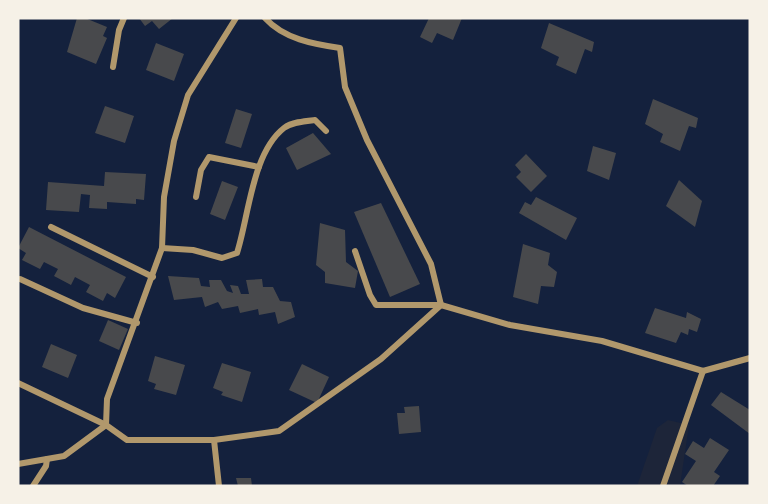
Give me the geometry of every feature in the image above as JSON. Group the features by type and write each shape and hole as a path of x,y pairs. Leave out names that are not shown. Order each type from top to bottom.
{"street":[{"path":"112,67 119,30 124,18"},
{"path":"106,425 106,399 137,323 162,248 164,197 174,141 188,95 236,18"},
{"path":"265,18 271,25 306,43 340,48 345,87 367,140 431,264 441,305"},
{"path":"162,248 193,250 222,258 237,253 259,167 267,145 285,127 315,120 326,131"},
{"path":"196,197 201,170 209,158 259,167"},
{"path":"51,227 153,277"},
{"path":"355,251 370,295 376,305 441,305 510,325 602,341 703,371 750,358"},
{"path":"20,279 83,308 137,323"},
{"path":"18,383 106,425 127,440 214,440 279,431 381,358 441,305"},
{"path":"663,486 703,371"},
{"path":"18,464 64,456 106,425"},
{"path":"214,440 219,486"},
{"path":"33,486 46,466 47,459"}],"shaded area":[{"path":"668,420 689,425 680,486 637,486 657,428"}],"building":[{"path":"77,18 85,18 107,27 103,36 107,38 96,64 67,52"},
{"path":"139,18 173,18 159,29 152,21 145,26"},
{"path":"429,18 462,18 453,40 437,33 432,43 420,37"},
{"path":"549,23 594,42 592,52 585,49 576,74 556,65 559,57 541,48"},
{"path":"156,43 184,54 174,81 146,70"},
{"path":"653,99 698,118 696,128 689,126 680,151 660,142 663,134 645,124"},
{"path":"105,106 134,116 125,143 95,133"},
{"path":"236,109 252,114 241,148 225,143"},
{"path":"313,133 331,154 297,170 286,148"},
{"path":"593,146 616,153 609,180 587,171"},
{"path":"526,154 547,176 531,192 516,177 521,172 515,165"},
{"path":"105,172 146,174 144,200 136,199 136,204 107,202 107,209 89,208 90,195 81,194 79,212 46,210 48,182 104,186"},
{"path":"679,180 702,201 695,227 666,206"},
{"path":"222,181 238,187 225,220 210,214"},
{"path":"536,197 577,218 566,240 519,213 525,202 531,205"},
{"path":"381,203 420,284 390,297 354,212"},
{"path":"320,223 345,230 346,262 358,271 355,288 325,283 325,272 316,265"},
{"path":"29,227 126,277 115,298 107,293 103,301 86,292 90,285 75,277 71,285 54,276 58,269 44,262 40,269 22,260 26,253 18,248"},
{"path":"523,244 550,253 548,265 557,272 554,287 541,286 538,304 513,297"},
{"path":"168,276 199,278 201,286 210,287 209,280 221,280 227,291 233,293 230,285 238,286 241,294 249,294 246,280 262,279 263,287 273,287 280,301 291,302 295,317 278,324 275,312 259,315 258,309 240,313 238,306 222,309 218,302 205,307 202,297 174,300"},
{"path":"655,308 686,318 687,312 701,319 697,332 689,329 688,335 681,332 676,343 645,333"},
{"path":"108,320 128,329 119,350 99,341"},
{"path":"51,344 77,355 68,378 42,367"},
{"path":"155,356 185,365 176,395 154,389 156,384 148,381"},
{"path":"222,363 251,372 242,402 221,395 223,392 213,388"},
{"path":"302,364 329,377 317,403 289,390"},
{"path":"721,392 750,410 750,434 711,405"},
{"path":"419,406 421,432 399,434 397,413 405,413 404,407"},
{"path":"710,438 729,450 714,472 720,476 713,486 688,486 682,482 696,461 685,454 693,441 704,448"},
{"path":"236,478 251,478 252,486 238,486"}]}
